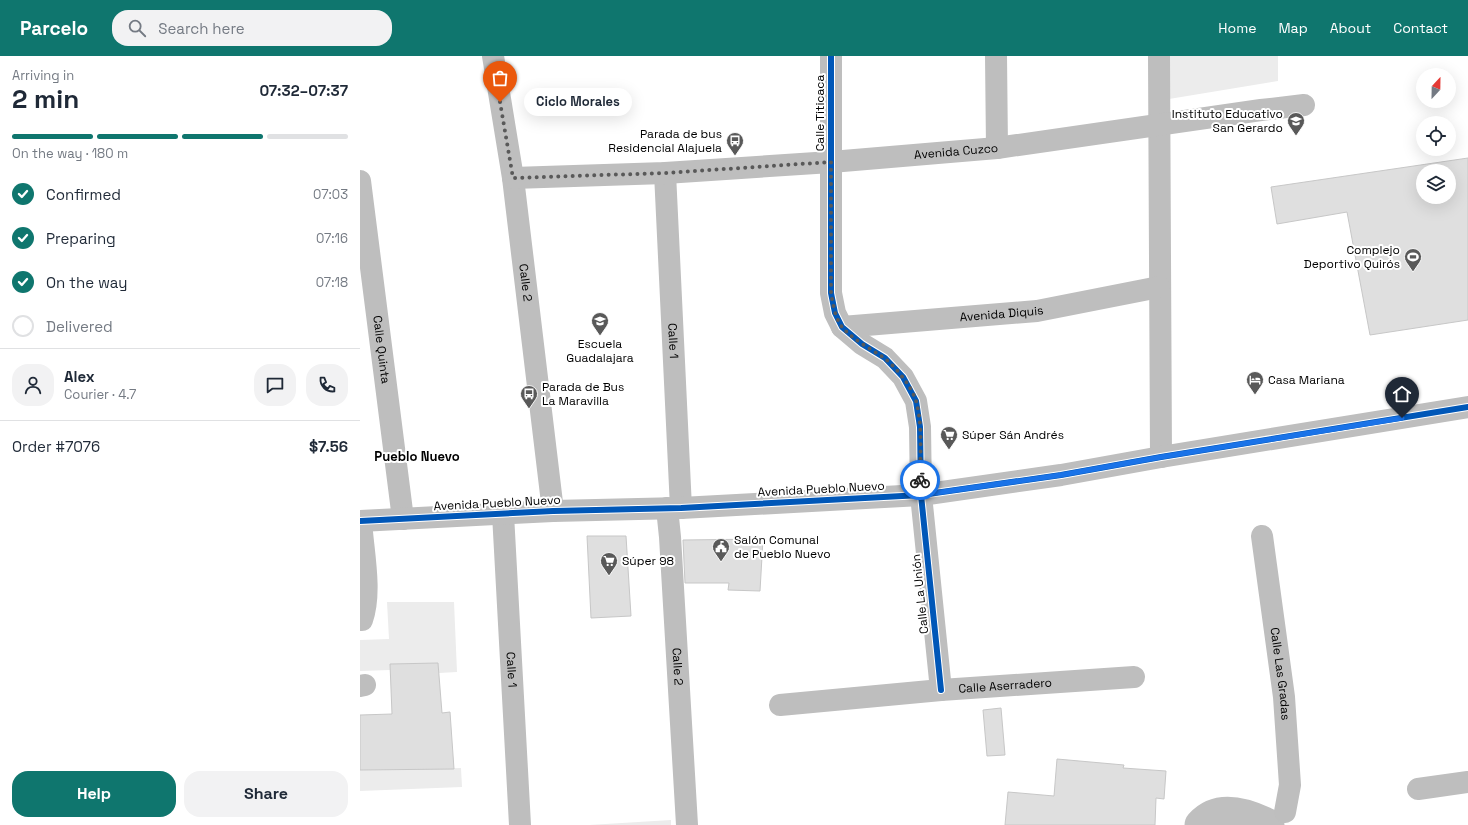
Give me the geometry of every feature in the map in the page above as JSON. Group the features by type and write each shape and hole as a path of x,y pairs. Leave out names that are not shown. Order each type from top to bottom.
{"street":[{"name":"Calle 2","path":"493,56 513,178 552,511"},
{"name":"Calle Titicaca","path":"831,56 831,293 835,312 842,327 862,344 885,358 903,377 916,401 920,427 921,495"},
{"path":"996,56 997,148"},
{"path":"1159,56 1161,457"},
{"name":"Avenida Cuzco","path":"513,178 665,173 831,162 997,148 1304,105"},
{"name":"Calle 1","path":"665,173 674,508"},
{"name":"Calle Quinta","path":"360,181 365,269 402,519"},
{"name":"Avenida Diquis","path":"842,327 1037,311 1159,287"},
{"name":"Avenida Pueblo Nuevo","path":"360,521 552,511 674,508 921,495 1061,475 1161,457 1468,407"},
{"name":"Calle La Unión","path":"921,495 941,690"},
{"name":"Calle 2","path":"674,508 670,538 687,825"},
{"name":"Calle 1","path":"503,514 520,825"},
{"path":"360,521 367,594 365,611 362,620 360,620"},
{"name":"Calle Las Gradas","path":"1262,536 1284,697 1290,786 1285,812"},
{"name":"Calle Aserradero","path":"780,705 941,690 1134,677"},
{"path":"1418,789 1468,782"}],"shaded area":[{"path":"1169,56 1278,56 1278,81 1169,99"},
{"path":"387,602 454,602 457,672 439,673 438,663 390,664 390,670 360,671 360,640 389,639"},
{"path":"461,768 462,787 360,791 360,770"},
{"path":"671,820 671,825 589,825"}],"building":[{"name":"Complejo Deportivo Quirós","path":"1468,158 1468,320 1370,335 1347,212 1277,224 1271,187 1416,166 1416,204 1456,204 1456,164 1427,164"},
{"name":"Súper 98","path":"587,536 626,536 631,616 591,618"},
{"name":"Salón Comunal de Pueblo Nuevo","path":"763,539 760,591 728,590 729,583 685,583 683,540"},
{"path":"438,663 442,713 450,712 454,769 360,770 360,715 392,714 390,664"},
{"path":"1001,708 1005,755 987,756 983,710"},
{"path":"1057,759 1124,765 1123,768 1166,771 1164,799 1156,798 1155,825 1005,825 1008,792 1054,796"}],"waterway":[{"path":"1201,825 1216,815 1225,814 1243,815 1268,825"}],"cycle path":[{"path":"831,56 831,293 835,313 842,327 862,344 885,358 903,377 916,401 920,427 921,495 941,690"},
{"path":"360,521 553,511 681,508 921,495 1061,475 1161,457 1468,407"}],"way so far":[{"path":"500,102 513,178 665,173 831,162 831,293 835,312 842,327 862,344 885,358 903,377 916,401 920,427 920,480"}],"place":[{"name":"Ciclo Morales","path":"500,102"},
{"name":"Instituto Educativo San Gerardo","path":"1296,136"},
{"name":"Parada de bus Residencial Alajuela","path":"735,156"},
{"name":"Complejo Deportivo Quirós","path":"1413,272"},
{"name":"Escuela Guadalajara","path":"600,336"},
{"name":"Casa Mariana","path":"1255,395"},
{"name":"Parada de Bus La Maravilla","path":"529,409"},
{"name":"Súper Sán Andrés","path":"949,450"},
{"name":"Salón Comunal de Pueblo Nuevo","path":"721,562"},
{"name":"Súper 98","path":"609,576"}],"district":[{"name":"Pueblo Nuevo","path":"417,456"}],"route":[{"path":"920,480 921,495 1061,475 1161,457 1402,418"}]}
